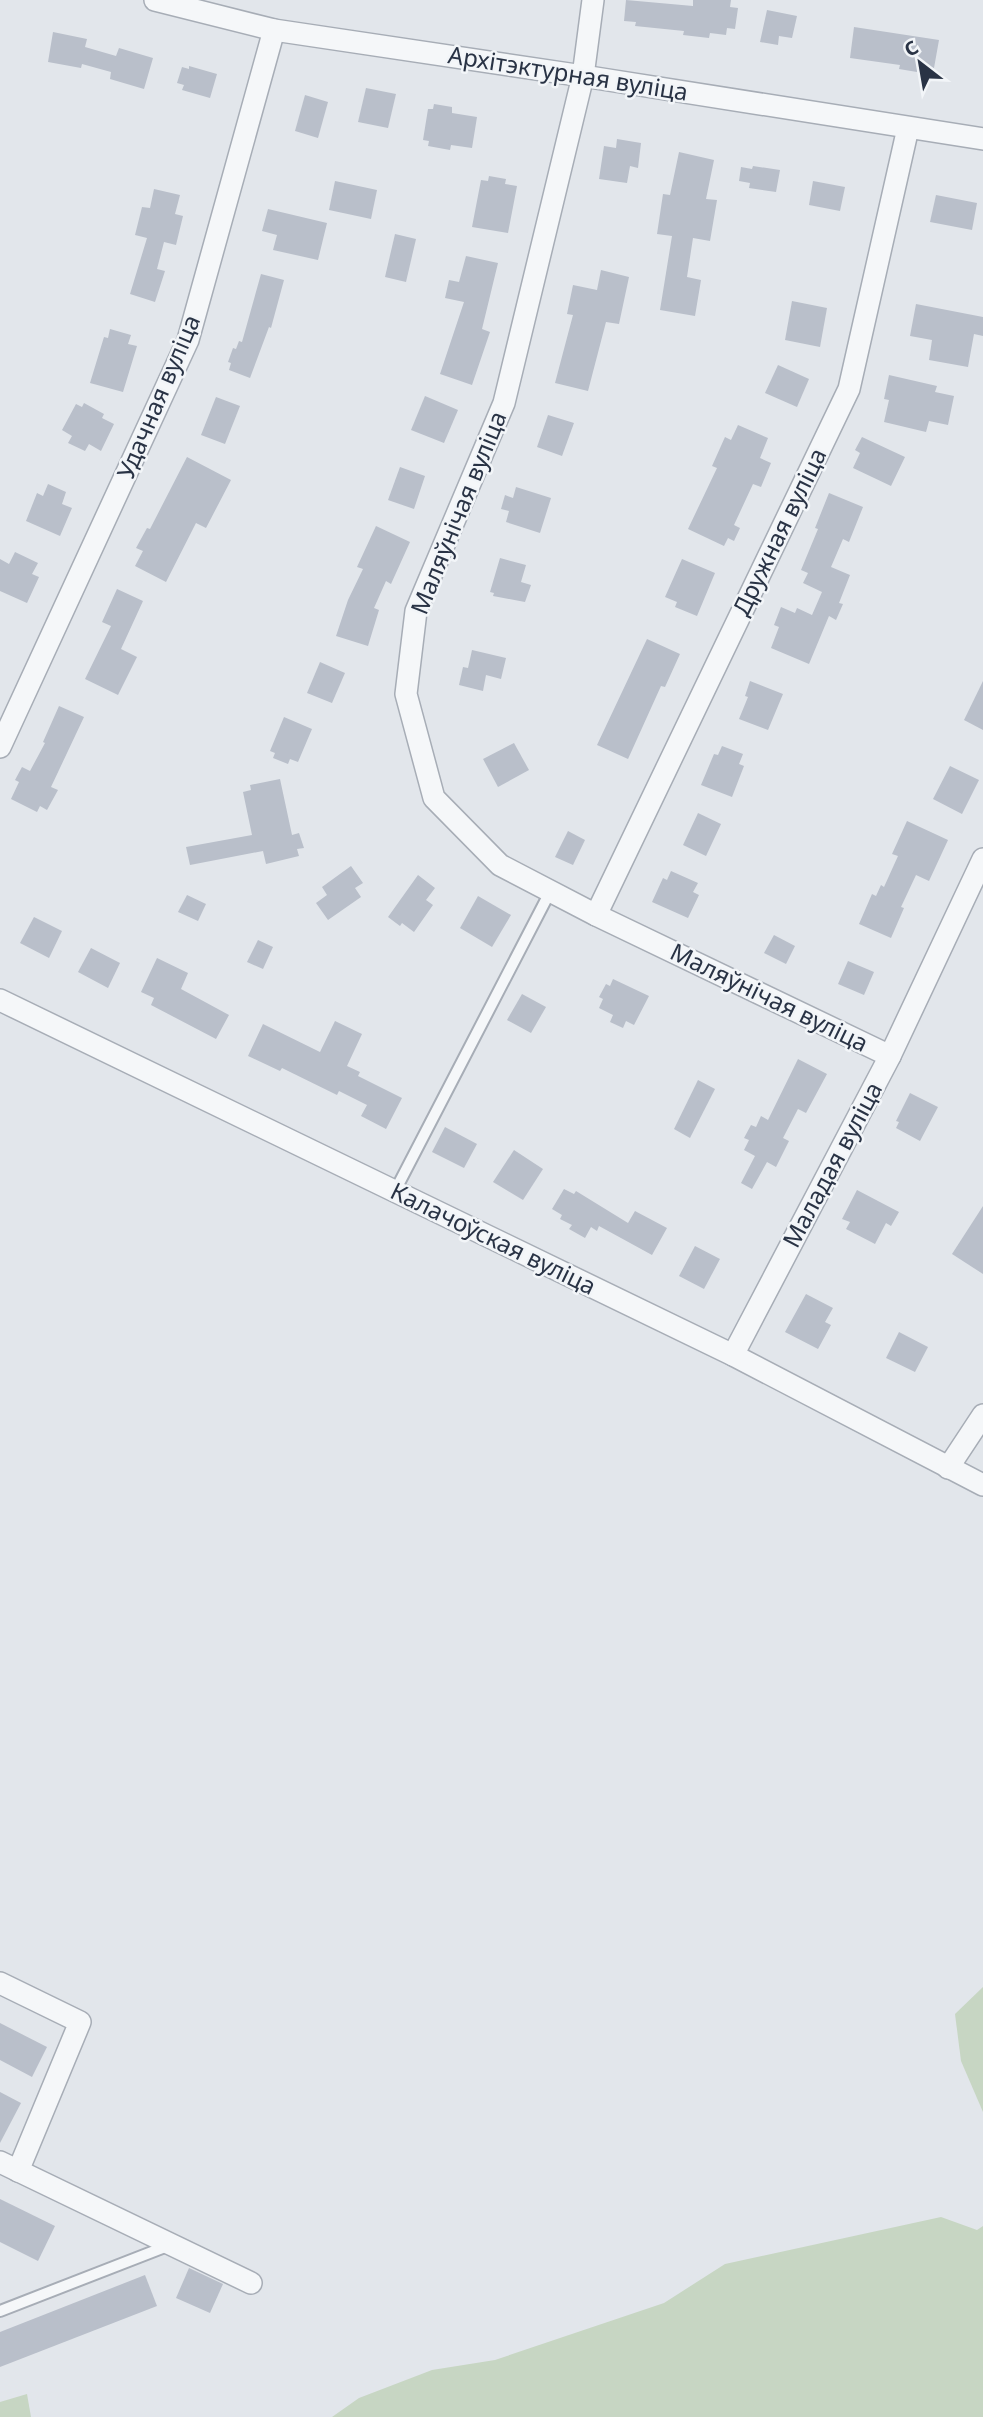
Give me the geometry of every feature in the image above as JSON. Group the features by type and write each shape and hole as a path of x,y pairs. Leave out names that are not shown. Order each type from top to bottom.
{"street":[{"name":"Архітэктурная вуліца","path":"155,0 274,30 983,139"},
{"name":"Маляўнічая вуліца","path":"593,0 583,76 504,403 416,611 405,694 433,798 500,865 596,915 890,1056"},
{"name":"Удачная вуліца","path":"0,747 188,340 274,30"},
{"name":"Дружная вуліца","path":"596,915 849,388 908,128"},
{"name":"Маладая вуліца","path":"733,1355 890,1056 983,859"},
{"name":"Калачоўская вуліца","path":"0,1000 733,1355 983,1485"},
{"path":"948,1468 983,1415"},
{"path":"0,1983 80,2022 9,2166 251,2283"}],"lane":[{"path":"395,1191 550,892"},
{"path":"0,2311 173,2244"}],"green space":[{"path":"983,1987 983,2112 961,2061 955,2014"},
{"path":"941,2217 977,2230 983,2226 983,2417 332,2417 359,2398 432,2370 495,2360 664,2303 725,2264"},
{"path":"27,2394 31,2417 0,2417 0,2402"}],"building":[{"path":"626,0 693,6 693,0 731,0 730,7 738,8 735,29 727,28 726,35 710,33 709,38 683,35 684,31 635,26 636,22 624,21"},
{"path":"767,10 797,16 792,38 779,36 778,45 760,42"},
{"path":"854,27 939,40 934,68 918,65 917,72 899,69 900,65 850,58"},
{"path":"53,32 87,39 85,47 116,56 119,48 153,58 144,89 110,79 111,72 82,64 81,68 48,62"},
{"path":"189,66 217,74 210,98 182,90 184,85 177,83 182,67 189,69"},
{"path":"366,88 396,94 388,128 358,122"},
{"path":"305,95 328,102 318,138 295,131"},
{"path":"434,104 452,107 452,113 477,117 472,148 451,145 450,150 428,146 429,141 423,140 428,109 433,109"},
{"path":"617,139 641,143 638,168 630,166 627,183 599,179 604,146 616,148"},
{"path":"679,152 714,160 706,199 717,200 710,241 693,238 687,277 701,280 695,316 660,310 672,236 657,234 663,194 670,195"},
{"path":"753,166 780,170 776,192 749,188 750,183 739,181 741,167 752,169"},
{"path":"489,176 506,179 505,184 517,186 508,233 472,227 481,180 488,181"},
{"path":"335,181 377,190 371,219 329,210"},
{"path":"813,181 845,187 840,211 809,205"},
{"path":"154,189 180,195 175,214 183,216 176,245 164,242 157,269 165,271 155,302 130,294 147,238 135,235 142,207 150,208"},
{"path":"936,195 977,203 972,230 930,222"},
{"path":"268,209 327,223 318,260 273,250 277,235 262,231"},
{"path":"395,234 416,239 406,282 385,277"},
{"path":"466,256 498,263 482,329 490,332 472,385 440,374 464,302 445,298 449,280 459,282"},
{"path":"601,270 629,277 619,324 606,322 588,391 555,383 573,315 567,314 573,285 597,290"},
{"path":"261,274 284,280 271,328 269,327 250,378 229,370 231,363 228,362 233,348 236,349 239,341 242,342"},
{"path":"792,301 827,308 820,347 785,340"},
{"path":"916,304 983,317 983,336 974,334 968,367 929,360 932,340 910,336"},
{"path":"110,329 131,335 128,344 137,346 123,392 90,383 104,337 108,338"},
{"path":"778,365 809,379 797,407 765,393"},
{"path":"889,375 937,386 935,392 954,396 948,425 929,421 926,432 884,422 889,400 884,399"},
{"path":"425,396 458,410 444,443 411,430"},
{"path":"216,397 240,406 225,444 201,435"},
{"path":"84,403 104,414 102,418 114,424 101,451 89,444 85,451 68,443 72,436 62,430 76,404 82,407"},
{"path":"548,415 574,423 562,456 537,447"},
{"path":"738,425 768,438 760,458 771,463 761,487 753,484 734,525 740,528 734,541 728,538 724,546 688,529 717,468 712,466 725,437 731,440"},
{"path":"862,437 905,457 891,486 853,468 860,453 855,450"},
{"path":"187,457 231,480 206,528 196,523 166,582 135,566 143,551 136,548 147,528 150,529"},
{"path":"400,467 425,476 414,509 388,500"},
{"path":"48,484 66,492 62,504 72,508 60,536 26,521 37,493 43,496"},
{"path":"516,487 551,498 540,533 506,522 509,511 501,509 505,495 513,498"},
{"path":"829,493 863,507 849,542 843,539 831,567 850,575 839,603 843,604 836,620 829,616 809,664 771,648 779,627 774,625 781,607 795,613 797,608 812,615 822,592 803,583 808,573 801,570"},
{"path":"376,526 410,542 391,584 386,581 374,608 379,610 368,646 336,636 348,600 363,569 357,567"},
{"path":"15,552 38,563 32,574 39,577 27,603 0,591 0,559 9,564"},
{"path":"500,558 526,565 521,582 531,585 525,602 493,596 494,593 490,592"},
{"path":"682,559 715,573 697,616 675,607 677,602 665,597"},
{"path":"117,589 143,601 121,649 137,657 118,695 85,679 111,626 102,622"},
{"path":"647,639 680,654 665,687 661,686 628,759 597,745"},
{"path":"472,650 506,658 501,679 486,675 483,691 459,685 463,667 468,668"},
{"path":"320,662 345,673 332,703 307,693"},
{"path":"750,681 783,694 768,730 739,719 748,697 745,696"},
{"path":"983,681 983,730 964,720"},
{"path":"59,706 84,717 51,787 58,790 47,810 40,806 37,812 11,799 19,782 15,780 22,767 30,771 45,743 43,742"},
{"path":"284,717 312,729 298,762 290,759 288,764 273,758 275,753 270,751"},
{"path":"514,743 529,770 498,787 483,759"},
{"path":"722,746 743,754 739,764 744,766 732,797 701,785 714,754 718,755"},
{"path":"950,766 979,780 962,814 933,799"},
{"path":"280,779 292,835 299,833 304,848 297,849 299,856 266,864 263,851 190,865 186,847 252,835 243,792 251,790 250,785"},
{"path":"698,813 721,824 706,856 683,845"},
{"path":"907,821 948,840 929,881 916,875 901,907 904,908 891,938 859,924 872,894 876,896 881,885 884,887 898,856 892,854"},
{"path":"568,831 585,840 573,865 555,857"},
{"path":"351,866 363,883 355,888 361,897 328,920 316,903 327,895 322,887"},
{"path":"671,871 698,883 693,892 699,895 688,918 652,902 663,878 667,880"},
{"path":"418,875 435,888 426,900 433,905 414,932 388,917"},
{"path":"187,895 206,904 198,921 178,912"},
{"path":"478,896 511,915 492,947 460,928"},
{"path":"34,917 62,931 49,958 20,943"},
{"path":"774,935 795,946 786,964 764,953"},
{"path":"258,940 273,947 263,969 247,962"},
{"path":"91,948 120,963 108,988 78,972"},
{"path":"157,958 188,973 181,989 229,1015 216,1039 151,1005 154,998 141,992"},
{"path":"848,961 874,972 864,995 838,984"},
{"path":"613,979 649,996 634,1025 626,1021 623,1028 610,1022 613,1015 599,1008 603,999 599,997 606,984 610,986"},
{"path":"522,994 546,1007 531,1033 507,1020"},
{"path":"335,1021 362,1034 347,1066 360,1072 358,1076 402,1098 386,1129 361,1116 367,1105 339,1091 337,1095 282,1068 280,1071 248,1056 263,1024 320,1052"},
{"path":"798,1059 827,1074 806,1113 798,1109 783,1138 789,1141 776,1167 767,1162 752,1189 741,1183 755,1156 744,1150 749,1140 744,1138 751,1125 756,1127 761,1116 768,1120"},
{"path":"698,1080 715,1089 690,1138 674,1129"},
{"path":"910,1093 938,1107 920,1141 896,1128 899,1122 896,1121"},
{"path":"445,1127 477,1144 464,1168 432,1152"},
{"path":"514,1150 543,1169 523,1200 493,1182"},
{"path":"564,1189 574,1194 576,1191 628,1223 635,1211 667,1228 652,1255 599,1226 597,1231 591,1227 585,1238 569,1229 572,1225 560,1219 562,1215 552,1209"},
{"path":"857,1190 899,1212 891,1226 886,1223 875,1244 846,1229 850,1222 842,1219"},
{"path":"983,1206 983,1274 952,1254"},
{"path":"695,1246 720,1259 704,1289 679,1276"},
{"path":"806,1294 833,1308 825,1322 831,1325 818,1349 785,1332"},
{"path":"899,1332 928,1347 915,1372 886,1358"},
{"path":"0,2023 47,2047 32,2077 0,2060"},
{"path":"0,2092 21,2103 0,2143"},
{"path":"0,2199 55,2226 38,2261 0,2242"},
{"path":"189,2268 223,2284 210,2313 176,2298"},
{"path":"145,2275 157,2306 0,2367 0,2332"}]}
